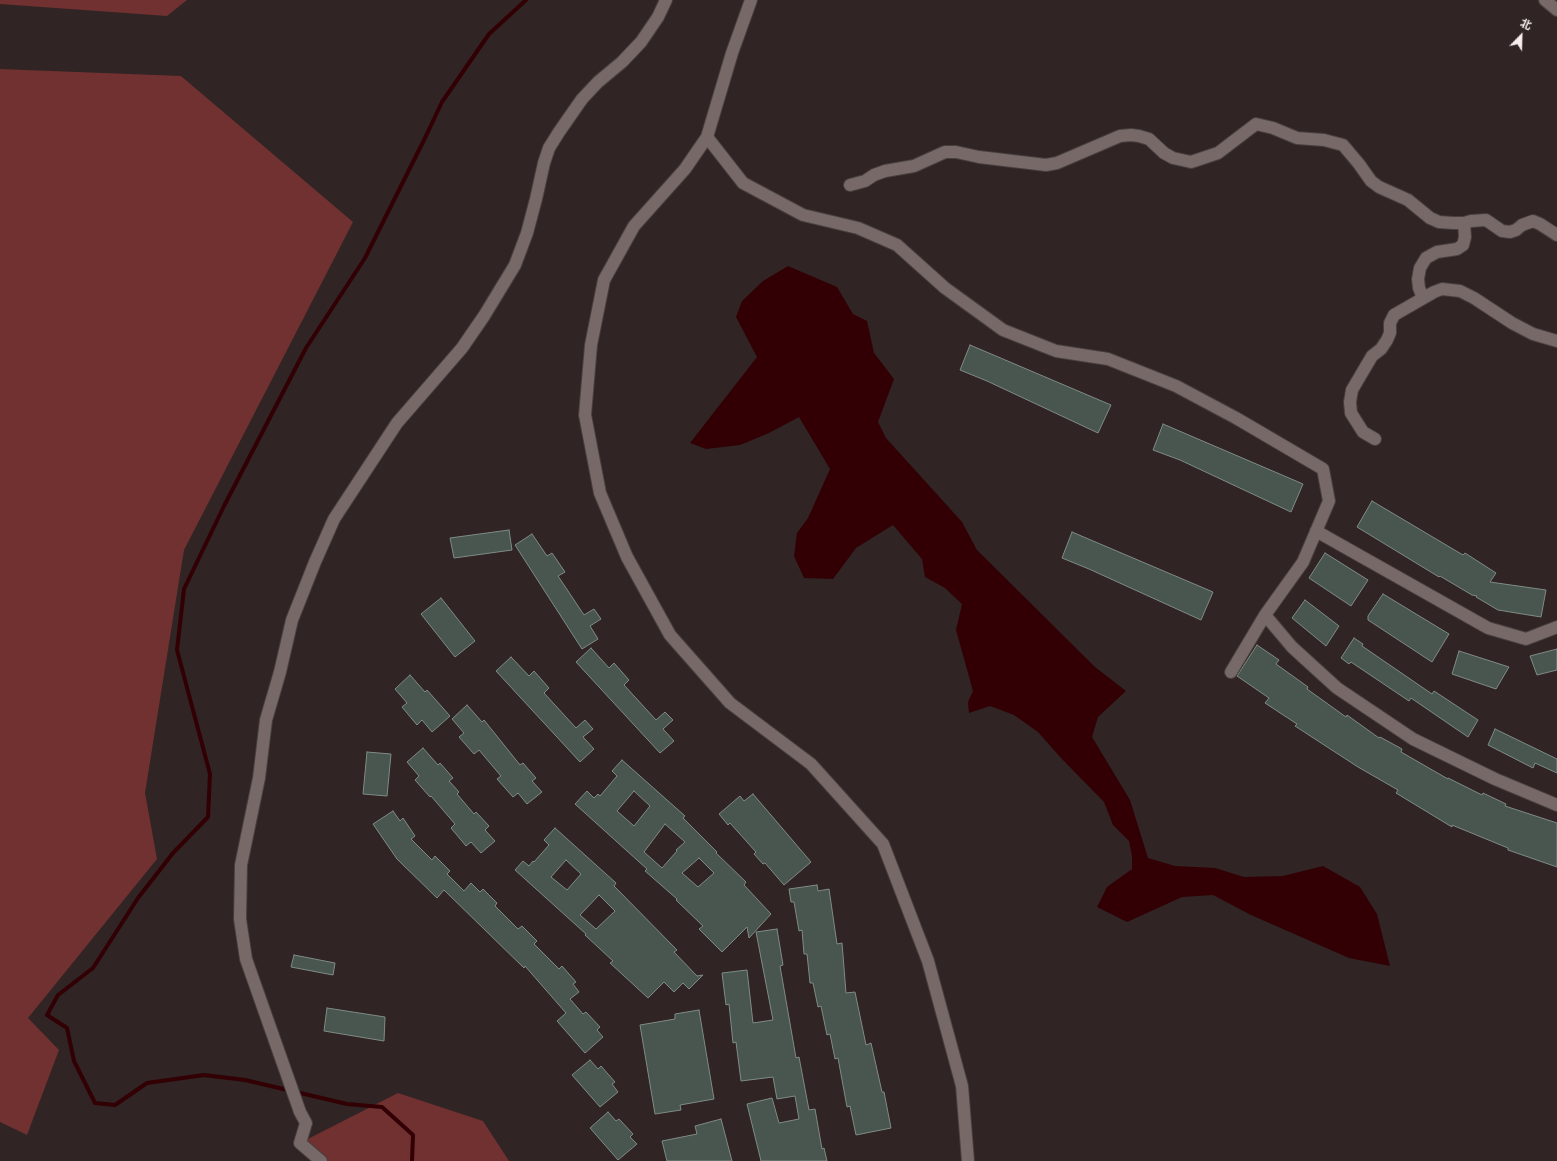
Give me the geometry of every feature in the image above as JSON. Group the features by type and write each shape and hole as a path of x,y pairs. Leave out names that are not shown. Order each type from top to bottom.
{"street":[{"path":"321,1161 300,1143 306,1123 300,1112 246,960 240,919 241,865 260,778 266,720 280,672 292,620 334,519 397,423 462,348 484,316 515,265 527,233 544,163 549,148 558,132 582,99 641,42 658,17 666,0"},
{"path":"751,0 732,53 707,137 685,169 634,226 604,280 591,344 585,415 600,493 627,557 670,635 730,703 811,764 883,844 928,960 962,1086 968,1161"},
{"path":"1545,0 1557,10"},
{"path":"850,184 865,181 874,175 885,171 914,166 945,152 1046,165 1057,163 1120,136 1131,135 1149,139 1164,153 1173,158 1191,162 1218,153 1256,124 1273,128 1297,138 1324,140 1343,145 1371,181 1379,187 1408,200 1430,218 1439,222 1464,223 1486,220 1502,231 1510,232 1533,221 1557,235"},
{"path":"707,137 743,183 803,215 858,228 897,244 945,288 1003,330 1056,350 1108,359 1176,386 1236,418 1324,469 1329,501 1303,562 1265,615 1231,672"},
{"path":"1423,298 1418,279 1420,268 1426,258 1437,252 1457,249 1463,245 1465,237 1464,223"},
{"path":"1375,439 1363,432 1351,413 1350,402 1352,390 1372,356 1381,349 1387,340 1390,333 1390,323 1394,315 1423,298 1442,289 1460,291 1533,334 1557,341"},
{"path":"1316,531 1488,628 1526,639 1557,627"},
{"path":"1265,615 1292,647 1337,688 1412,739 1495,780 1557,805"}],"shaded area":[{"path":"0,0 187,0 167,16 0,4"},
{"path":"0,69 181,76 353,222 184,550 145,793 157,859 28,1018 59,1050 27,1135 0,1122"},
{"path":"788,266 837,287 853,314 867,321 874,353 894,379 878,422 886,438 962,522 977,550 1095,667 1126,691 1098,717 1092,737 1130,800 1148,858 1175,866 1215,868 1244,877 1283,876 1323,866 1360,887 1377,914 1390,966 1349,958 1251,915 1213,895 1182,897 1127,922 1097,907 1107,887 1132,869 1132,856 1129,841 1113,825 1104,802 1038,732 1014,715 990,706 969,713 968,702 973,691 956,630 962,604 945,588 925,577 922,559 893,525 856,548 833,579 804,578 794,556 797,533 808,518 830,469 799,417 769,433 740,445 706,449 690,443 757,357 736,317 742,301 763,281"},
{"path":"398,1093 483,1121 509,1161 321,1161 300,1143"}],"building":[{"path":"970,345 1111,405 1098,433 987,381 960,370"},
{"path":"1163,424 1303,484 1291,512 1180,460 1153,450"},
{"path":"1372,501 1463,555 1465,553 1496,573 1490,582 1546,590 1541,617 1498,610 1476,597 1477,596 1472,595 1440,576 1439,577 1357,527"},
{"path":"509,530 512,550 454,558 450,538"},
{"path":"1072,532 1213,592 1201,620 1062,558"},
{"path":"532,534 547,556 552,553 565,572 558,576 584,615 594,609 601,619 590,626 598,639 582,649 515,545"},
{"path":"1325,553 1368,580 1351,606 1309,578"},
{"path":"1383,594 1449,634 1432,662 1368,620 1368,616"},
{"path":"441,598 475,641 455,657 421,614"},
{"path":"1305,600 1339,626 1326,646 1292,618"},
{"path":"1354,638 1363,644 1362,646 1432,694 1434,691 1478,720 1468,737 1411,698 1409,701 1351,662 1349,664 1341,658"},
{"path":"1257,645 1279,660 1276,664 1308,687 1307,689 1346,717 1347,715 1379,738 1380,737 1402,749 1401,752 1448,779 1482,795 1483,793 1506,804 1505,806 1557,823 1557,867 1508,850 1508,848 1452,825 1452,827 1396,793 1398,790 1358,767 1295,726 1297,724 1265,703 1269,698 1237,676"},
{"path":"591,648 609,668 614,663 629,680 624,685 656,720 665,712 673,720 663,729 674,741 660,753 576,662"},
{"path":"1557,649 1557,670 1537,675 1530,656"},
{"path":"1459,651 1509,667 1496,689 1452,674"},
{"path":"511,657 529,676 534,671 549,688 544,693 576,728 585,720 593,729 583,737 594,749 580,762 496,671"},
{"path":"410,675 425,692 427,690 450,716 432,732 422,720 417,725 402,707 407,703 395,689"},
{"path":"467,705 482,722 484,720 520,765 523,763 536,778 532,781 542,792 527,804 518,793 513,797 497,779 501,776 479,750 474,754 459,737 464,733 452,719"},
{"path":"1495,729 1557,759 1557,773 1535,763 1533,768 1488,745"},
{"path":"423,748 438,765 440,763 453,778 449,781 459,792 457,794 474,814 476,812 489,826 485,830 495,841 481,853 471,842 466,846 451,828 455,824 415,780 419,776 407,762"},
{"path":"367,752 391,754 387,796 363,794"},
{"path":"622,760 685,816 683,818 746,882 744,885 771,914 749,938 747,927 722,952 699,929 703,926 676,900 677,899 645,871 647,869 575,804 587,791 594,798 598,794 600,796 617,776 612,771","holes":["634,791 650,806 634,826 617,811","665,824 685,842 676,850 677,851 662,868 644,852","699,858 714,873 698,887 682,873"]},
{"path":"753,794 811,862 784,885 765,863 763,864 754,854 756,852 730,823 728,825 719,814 740,796 744,801"},
{"path":"393,811 400,821 403,818 415,836 411,839 432,860 435,856 450,871 447,874 464,891 471,883 480,892 483,889 497,903 495,906 518,929 522,926 537,941 534,944 559,969 562,966 576,982 573,984 579,992 570,999 583,1014 586,1012 600,1027 597,1030 603,1037 585,1053 557,1021 566,1013 525,966 524,968 444,890 437,898 397,859 373,824"},
{"path":"555,828 616,883 614,886 677,950 674,952 697,976 703,975 689,989 683,983 674,992 664,982 648,998 610,963 613,961 585,935 586,934 515,870 523,861 529,866 533,861 534,862 549,845 544,840","holes":["566,860 581,874 567,890 551,877","599,895 615,911 596,929 580,915"]},
{"path":"817,885 818,891 829,889 837,944 842,943 846,993 855,992 866,1045 871,1043 882,1092 884,1092 891,1128 856,1135 850,1106 847,1107 838,1058 835,1059 830,1034 827,1035 821,1006 818,1007 813,983 810,983 807,954 804,954 802,930 799,931 794,902 791,902 789,889"},
{"path":"777,929 783,965 780,966 796,1058 799,1057 809,1110 815,1109 822,1149 824,1148 827,1161 761,1161 747,1104 772,1098 779,1123 799,1119 795,1096 777,1099 773,1077 741,1081 736,1042 733,1043 729,1004 726,1005 722,973 747,970 753,1023 773,1020 756,932"},
{"path":"294,955 335,963 333,975 291,967"},
{"path":"327,1008 385,1017 384,1041 324,1031"},
{"path":"699,1010 714,1099 680,1105 681,1110 655,1114 640,1025 675,1019 675,1014"},
{"path":"590,1060 598,1069 601,1066 615,1082 612,1084 618,1092 600,1107 572,1075"},
{"path":"608,1112 616,1121 619,1119 633,1134 630,1137 637,1144 618,1160 590,1128"},
{"path":"721,1119 732,1161 667,1161 662,1141 697,1134 695,1126"}],"waterway":[{"path":"412,1161 413,1135 382,1107 347,1104 245,1080 204,1075 147,1083 115,1105 95,1103 74,1061 67,1028 47,1015 58,995 93,968 138,898 173,853 208,817 210,774 177,650 184,589 224,506 306,348 365,258 442,102 489,34 526,0"}]}
